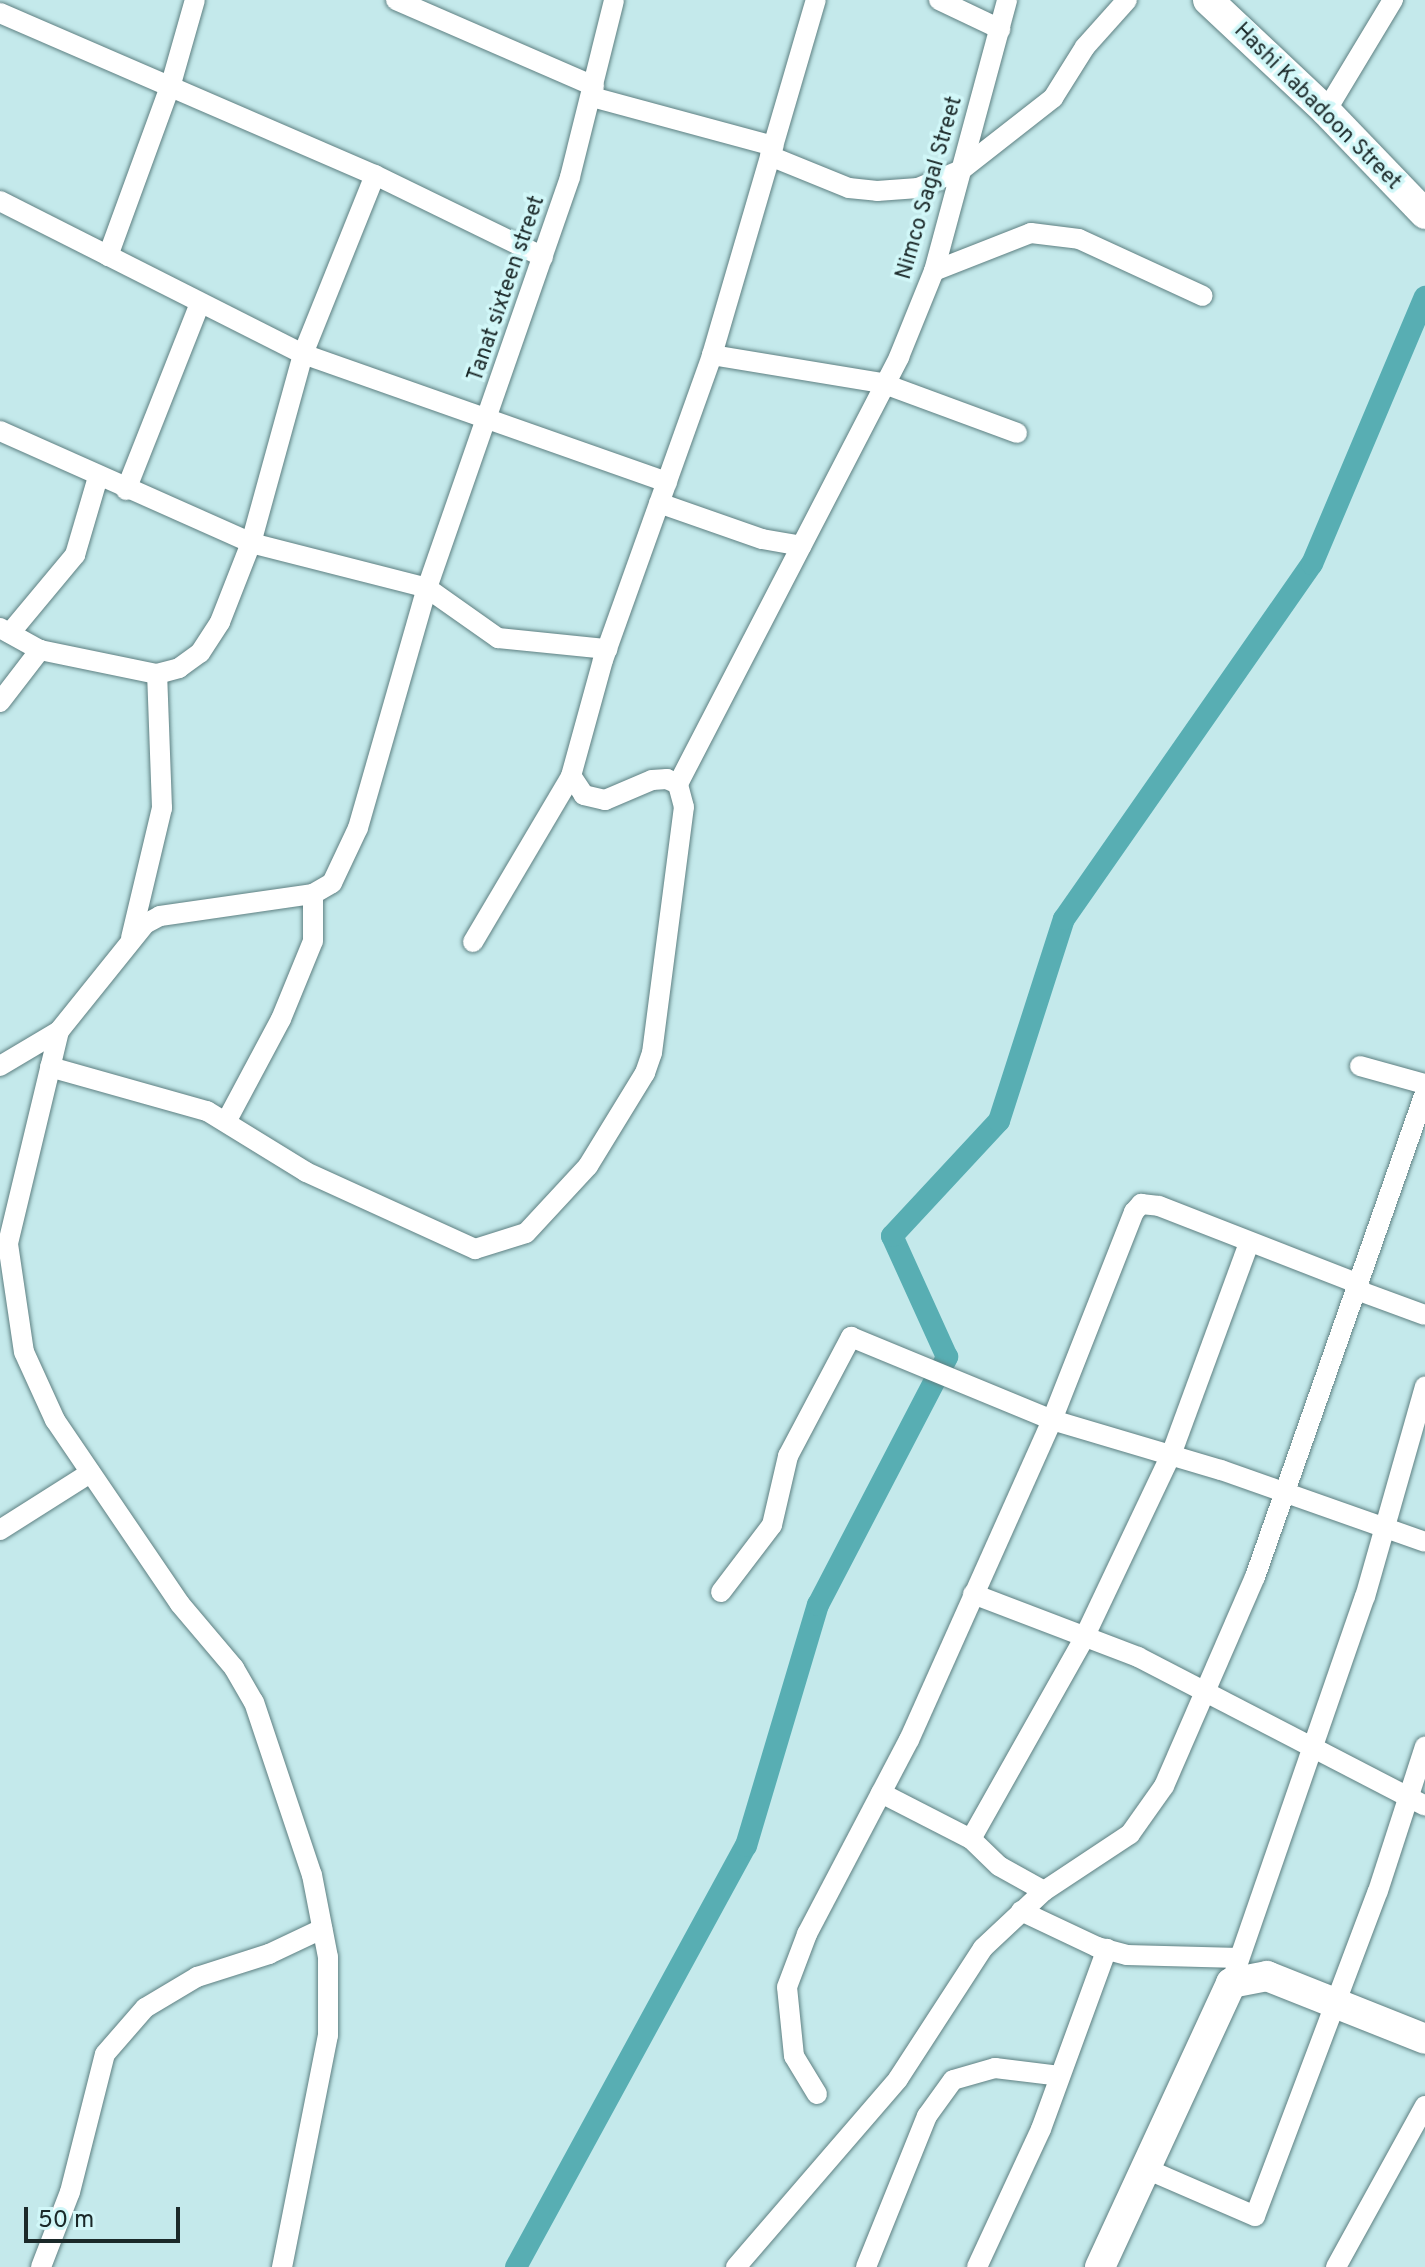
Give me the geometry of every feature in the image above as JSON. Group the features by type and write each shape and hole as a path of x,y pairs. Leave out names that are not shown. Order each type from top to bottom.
{"street":[{"path":"108,256 171,84 195,0"},
{"path":"396,0 593,92 771,151 849,188 877,191 918,188 961,170 1053,98 1085,47 1127,0"},
{"name":"Tanat sixteen street","path":"313,894 332,883 358,828 427,588 488,422 543,257 593,92 614,0"},
{"path":"473,942 571,776 607,649 712,355 816,0"},
{"path":"939,0 1000,29"},
{"name":"Nimco Sagal Street","path":"678,784 801,546 934,271 1007,0"},
{"name":"Hashi Kabadoon Street","path":"1208,0 1326,111 1425,214"},
{"path":"1326,111 1393,0"},
{"path":"0,13 171,84 375,175 543,257"},
{"path":"98,477 75,555 5,630 40,650 157,674 179,668 200,653 220,622 251,543 303,354 375,175"},
{"path":"0,201 303,354 488,422 667,482"},
{"path":"934,271 1031,233 1079,239 1203,296"},
{"path":"126,490 200,303"},
{"path":"712,355 882,383 1017,433"},
{"path":"0,431 126,490 251,543 427,588 498,638 607,649"},
{"path":"659,503 762,539 801,546"},
{"path":"0,702 40,650"},
{"path":"130,943 162,808 157,674"},
{"path":"50,1067 207,1111 306,1172 475,1249 526,1233 588,1166 645,1073 665,971 684,807 678,784 652,780 605,800 584,795 571,776"},
{"path":"0,1066 59,1031 130,943 160,916 313,894 313,941 281,1019 226,1122"},
{"path":"59,1031 8,1244 5,1285 24,1352 55,1420 254,1702 312,1875 328,1957 328,2035 282,2267"},
{"path":"1360,1066 1425,1084"},
{"path":"736,2267 898,2079 983,1948 1044,1891 1130,1834 1174,1768 1285,1492 1425,1093"},
{"path":"817,2094 794,2056 787,1987 807,1934 881,1793 1052,1420 1127,1221 1141,1204 1159,1206 1425,1315"},
{"path":"971,1839 1083,1640 1171,1455 1249,1243"},
{"path":"721,1592 772,1525 788,1456 851,1337 918,1361 1052,1420 1386,1525 1425,1542"},
{"path":"1100,2267 1235,1971 1386,1525 1425,1386"},
{"path":"0,1530 90,1473"},
{"path":"973,1594 1083,1640 1138,1657 1308,1749 1416,1802"},
{"path":"1144,2168 1255,2216 1335,2001 1416,1802 1425,1746"},
{"path":"881,1793 971,1839 999,1866 1044,1891"},
{"path":"1021,1911 1107,1949 1267,1976 1425,2039"},
{"path":"41,2267 70,2192 105,2054 145,2008 197,1977 269,1954 322,1929"},
{"path":"977,2267 1060,2076 1107,1949"},
{"path":"866,2267 927,2116 953,2080 995,2068 1060,2076"},
{"path":"1336,2267 1425,2106"}],"waterway":[{"path":"516,2267 746,1846 818,1605 947,1357 892,1236 999,1121 1064,919 1312,564 1425,297"}]}
